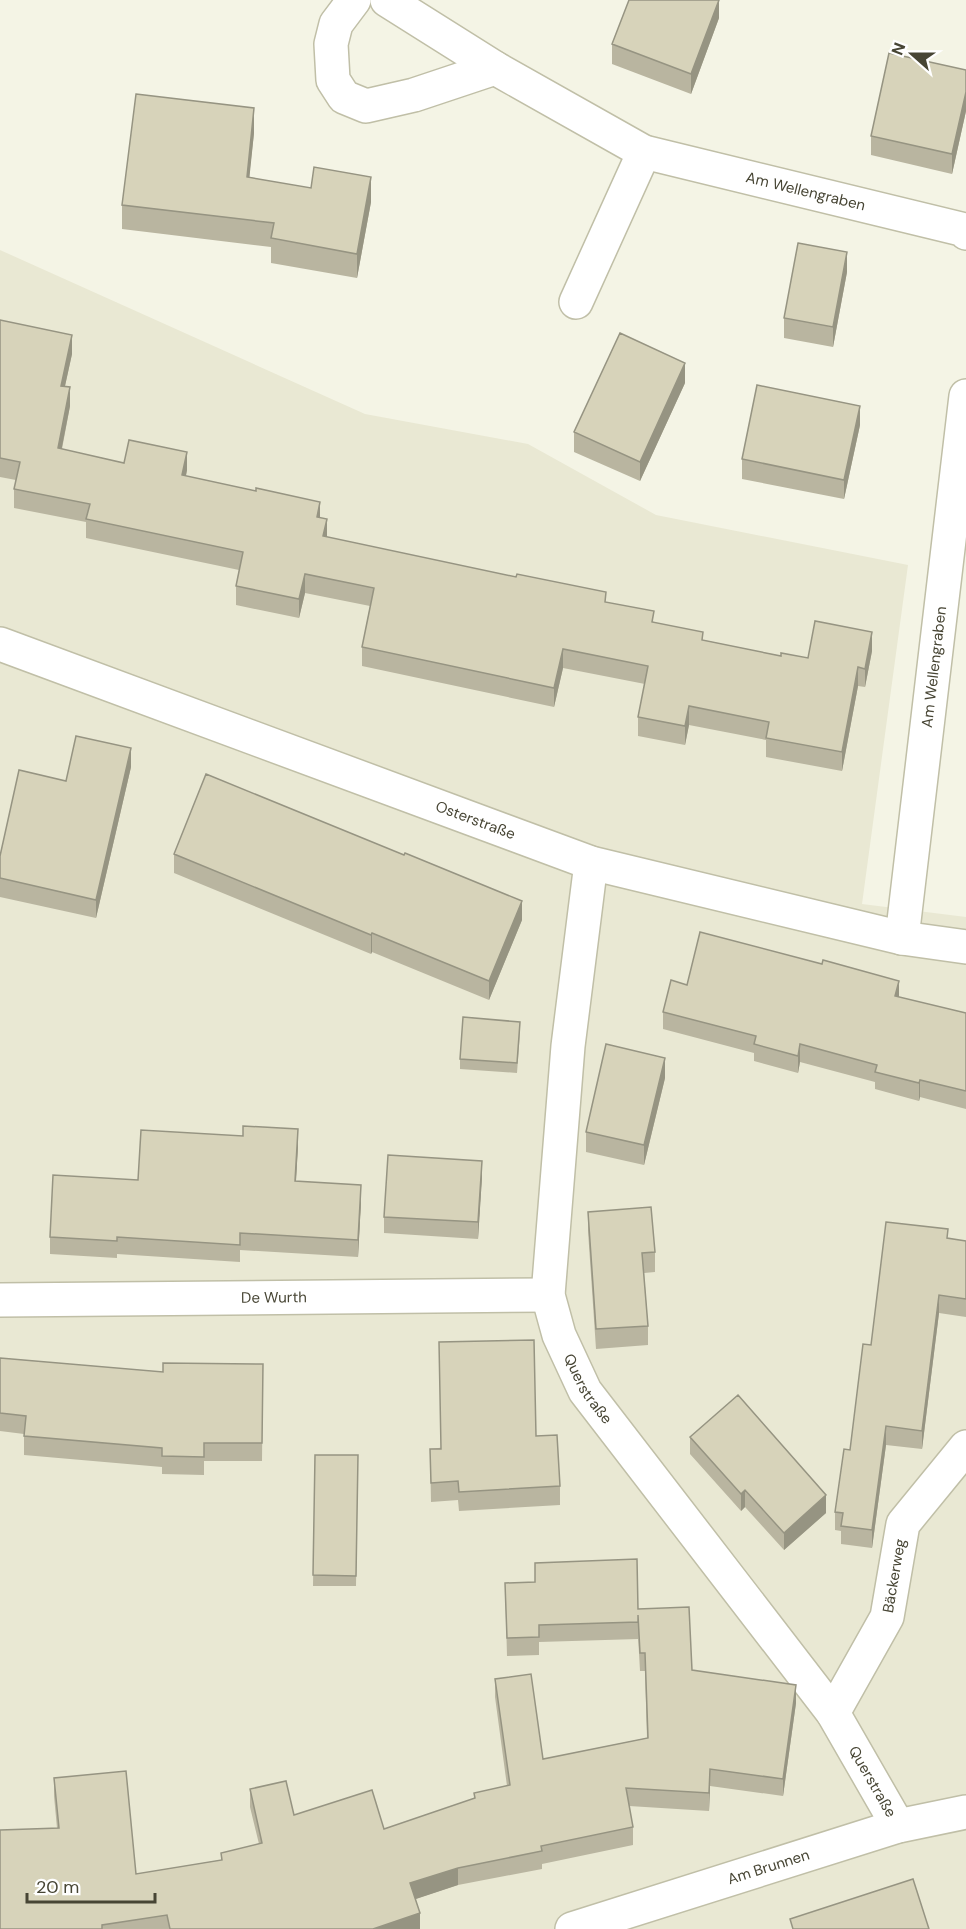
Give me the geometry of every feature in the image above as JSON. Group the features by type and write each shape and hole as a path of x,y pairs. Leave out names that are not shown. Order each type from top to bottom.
{"street":[{"path":"354,0 336,24 331,44 333,81 344,97 366,106 414,95 495,68"},
{"name":"Am Wellengraben","path":"387,0 495,68 644,152 966,233"},
{"path":"576,302 644,152"},
{"name":"Am Wellengraben","path":"902,938 966,396"},
{"name":"Osterstraße","path":"0,644 591,863 902,938 966,947"},
{"name":"Querstraße","path":"591,863 568,1046 548,1295 559,1335 585,1391 833,1713 898,1826"},
{"name":"De Wurth","path":"0,1300 548,1295"},
{"name":"Bäckerweg","path":"833,1713 888,1617 903,1524 966,1447"},
{"name":"Am Brunnen","path":"572,1929 898,1826 966,1812"}],"shaded area":[{"path":"0,250 365,414 528,444 656,515 908,565 862,904 966,917 966,1929 0,1929"}],"building":[{"path":"629,0 719,0 691,74 612,44"},
{"path":"889,53 966,70 966,92 952,154 871,136"},
{"path":"136,94 254,108 247,177 311,188 314,167 371,177 357,254 271,238 274,223 122,205"},
{"path":"798,243 847,252 833,327 784,318"},
{"path":"0,320 72,335 61,386 70,387 58,448 124,463 129,440 187,452 182,475 320,502 317,517 327,519 323,536 516,577 517,574 606,592 605,602 654,611 652,622 703,632 702,640 781,656 781,653 808,658 815,621 872,632 865,669 858,667 842,752 766,738 769,722 689,706 685,726 638,717 648,666 563,649 554,688 362,647 374,588 305,574 299,599 236,586 243,552 86,519 90,504 14,489 20,462 0,458"},
{"path":"620,333 685,363 640,462 574,432"},
{"path":"757,385 860,406 844,480 742,459"},
{"path":"76,736 131,748 96,900 0,878 0,856 19,770 66,781"},
{"path":"206,774 522,901 489,981 174,854"},
{"path":"700,932 822,964 823,960 899,981 895,996 966,1013 966,1091 875,1072 877,1065 800,1044 798,1056 754,1044 756,1036 663,1012 671,980 687,985"},
{"path":"463,1017 520,1022 517,1063 460,1059"},
{"path":"606,1044 665,1058 644,1145 586,1132"},
{"path":"243,1126 298,1129 295,1181 361,1185 358,1240 240,1233 240,1245 117,1237 117,1241 50,1237 53,1175 138,1180 141,1130 243,1136"},
{"path":"388,1155 482,1161 478,1222 384,1217"},
{"path":"651,1207 655,1252 642,1253 648,1326 596,1329 588,1212"},
{"path":"886,1222 948,1229 947,1238 966,1241 966,1299 939,1295 922,1431 886,1426 872,1530 841,1526 843,1513 835,1512 844,1449 850,1450 863,1344 871,1345"},
{"path":"534,1340 536,1436 557,1435 560,1486 459,1492 458,1481 431,1483 430,1449 441,1449 439,1342"},
{"path":"0,1358 163,1372 163,1363 263,1364 262,1443 204,1443 204,1457 162,1456 162,1448 24,1436 26,1416 0,1413"},
{"path":"738,1395 826,1495 784,1533 745,1490 741,1494 690,1437"},
{"path":"315,1455 358,1455 356,1576 313,1575"},
{"path":"637,1559 638,1609 689,1607 692,1670 796,1685 783,1779 710,1769 709,1793 626,1788 633,1827 541,1846 542,1851 458,1868 410,1883 420,1913 373,1929 170,1929 167,1915 102,1925 102,1929 0,1929 0,1830 59,1828 54,1778 126,1771 136,1874 222,1860 221,1853 262,1843 250,1789 286,1781 294,1815 372,1790 384,1829 475,1798 474,1793 510,1785 495,1679 531,1674 543,1759 648,1738 645,1653 640,1653 638,1615 638,1622 539,1625 539,1637 507,1638 505,1583 535,1582 535,1563"},
{"path":"913,1879 929,1929 793,1929 790,1919"}]}
